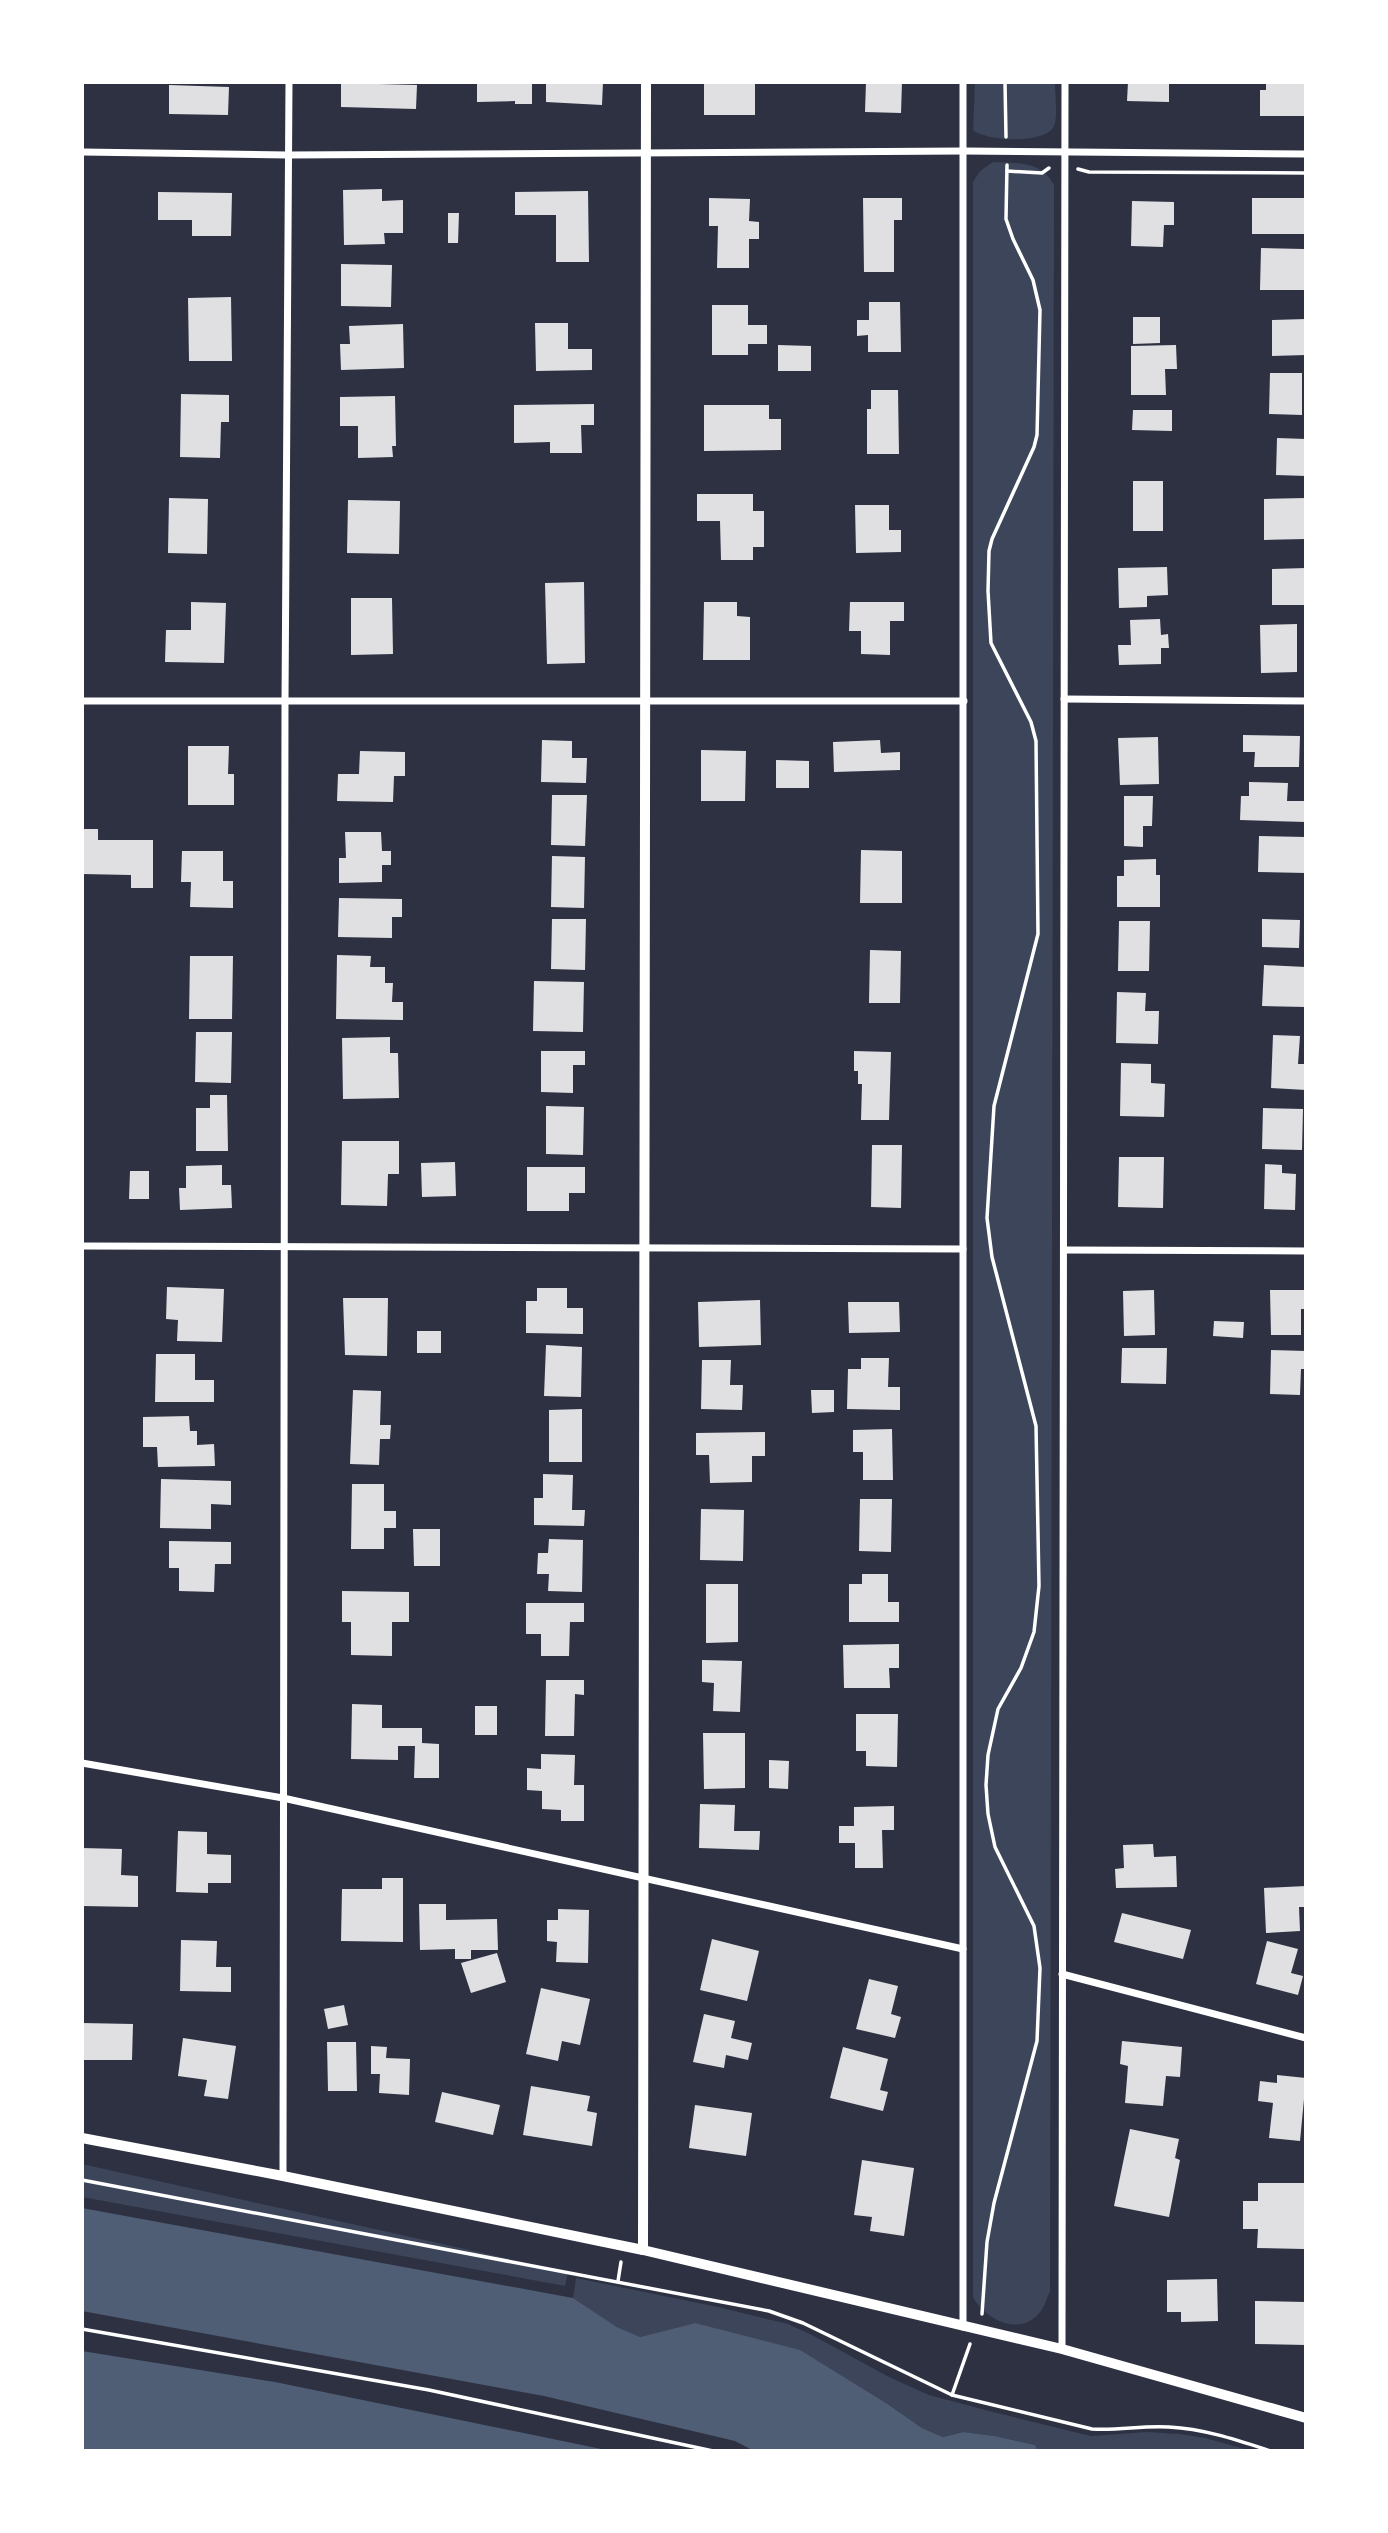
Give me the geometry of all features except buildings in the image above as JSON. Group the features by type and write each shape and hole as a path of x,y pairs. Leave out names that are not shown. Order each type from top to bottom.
{"street":[{"path":"282,2176 289,82"},
{"path":"643,2250 646,82"},
{"path":"963,82 963,2327"},
{"path":"1062,2349 1065,82"},
{"path":"82,152 288,155 964,151 1306,154"},
{"path":"1064,699 1306,701"},
{"path":"82,701 964,701"},
{"path":"82,1246 963,1249"},
{"path":"1064,1250 1306,1251"},
{"path":"82,1763 283,1798 963,1949"},
{"path":"1062,1973 1306,2038"},
{"path":"82,2138 643,2250 1062,2349 1306,2418"}],"path":[{"path":"952,2395 983,2312 987,2242 994,2203 1037,2041 1040,1968 1034,1926 995,1847 988,1814 986,1785 988,1755 998,1709 1021,1668 1034,1632 1039,1586 1036,1426 992,1257 987,1218 994,1106 1038,934 1036,741 1031,722 991,643 988,591 992,539 1037,435 1040,310 1033,279 1006,219 1005,82"},
{"path":"1007,171 1042,173 1048,168 1064,168 1089,172 1306,173"},
{"path":"82,2180 769,2311 803,2323 952,2395 1092,2429 1168,2427 1213,2432 1271,2451"},
{"path":"82,2329 429,2390 713,2451"}],"shaded area":[{"path":"975,82 1055,82 1054,126 1048,132 1028,139 1002,139 980,134 973,130"},
{"path":"993,162 1020,163 1036,167 1049,177 1054,185 1050,2291 1044,2306 1033,2319 1016,2325 1007,2324 991,2316 973,2297 973,182 980,171"},
{"path":"82,2164 568,2272 565,2286 82,2197"},
{"path":"82,2208 573,2298 617,2327 640,2337 695,2323 800,2350 922,2428 943,2437 963,2432 995,2436 1035,2445 1038,2451 754,2451 735,2441 544,2396 82,2311"},
{"path":"576,2278 788,2324 929,2395 993,2412 1091,2436 1147,2432 1180,2434 1252,2451 1038,2451 1035,2445 995,2436 962,2432 943,2437 922,2428 889,2405 695,2323 640,2337 617,2327 573,2298"},
{"path":"82,2351 275,2382 611,2451 82,2451"}]}
